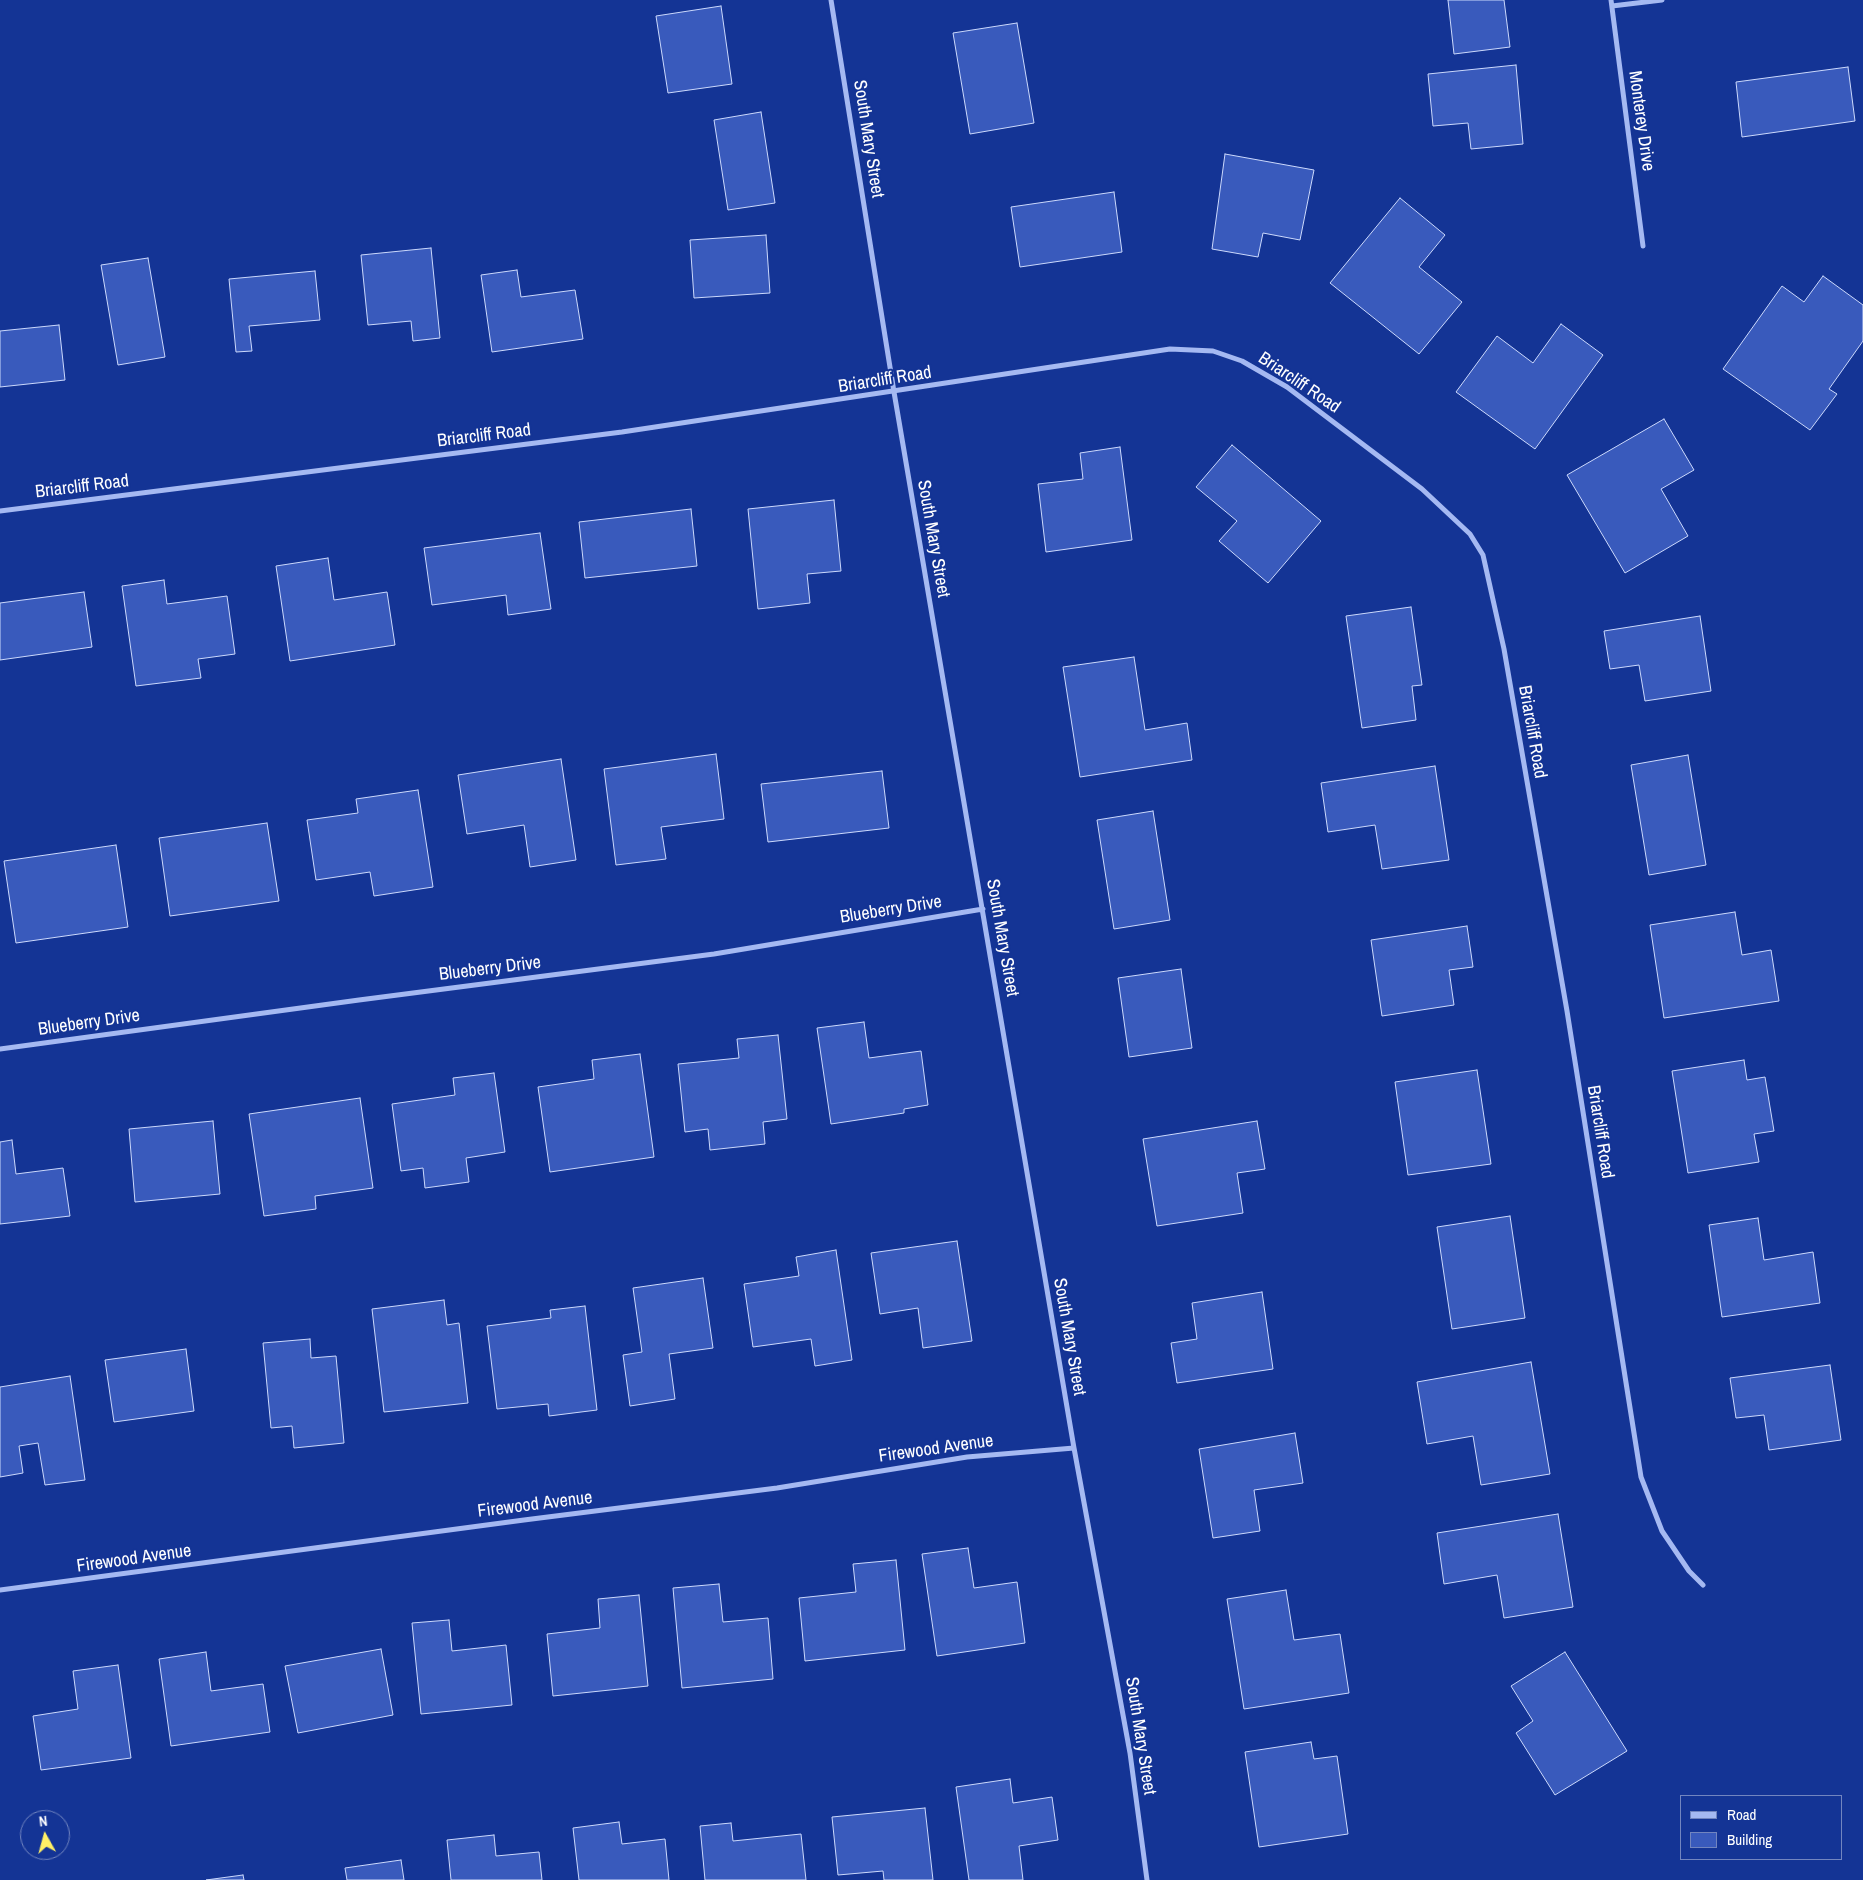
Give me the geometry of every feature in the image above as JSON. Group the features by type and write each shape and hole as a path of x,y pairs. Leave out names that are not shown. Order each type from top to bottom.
{"street":[{"name":"South Mary Street","path":"831,0 894,392 1074,1448 1130,1753 1147,1880"},
{"path":"1611,3 1662,0"},
{"name":"Monterey Drive","path":"1611,3 1644,246"},
{"name":"Briarcliff Road","path":"0,511 622,432 1170,349 1213,351 1242,361 1287,387 1422,489 1470,534 1483,555 1504,649 1568,1020 1641,1477 1662,1531 1689,1571 1703,1585"},
{"name":"Blueberry Drive","path":"0,1049 714,954 983,909"},
{"name":"Firewood Avenue","path":"0,1590 777,1488 968,1457 1074,1448"}],"building":[{"path":"1448,0 1504,0 1510,47 1454,54"},
{"path":"721,6 732,84 668,93 656,16"},
{"path":"1017,23 1034,123 970,134 953,33"},
{"path":"1516,65 1523,144 1471,149 1468,123 1433,126 1428,74"},
{"path":"1848,67 1855,121 1742,137 1736,82"},
{"path":"761,112 775,203 728,210 714,120"},
{"path":"1225,154 1314,170 1300,240 1263,233 1258,257 1212,249"},
{"path":"1114,192 1122,252 1020,267 1011,207"},
{"path":"1400,198 1445,235 1419,267 1462,302 1419,354 1330,283"},
{"path":"766,235 770,293 694,298 690,240"},
{"path":"431,248 440,338 413,341 411,321 368,325 361,255"},
{"path":"148,258 165,357 118,365 101,265"},
{"path":"517,270 521,297 575,290 583,339 492,352 481,275"},
{"path":"315,271 320,320 249,326 252,351 236,352 229,279"},
{"path":"1823,276 1863,305 1863,341 1829,389 1837,394 1810,430 1723,369 1782,286 1804,302"},
{"path":"1561,324 1603,355 1535,449 1456,392 1497,336 1533,363"},
{"path":"59,325 65,380 0,387 0,331"},
{"path":"1664,419 1694,470 1661,489 1688,536 1625,573 1567,475"},
{"path":"1232,445 1321,521 1268,583 1219,541 1237,521 1196,487"},
{"path":"1120,447 1132,540 1046,552 1038,484 1083,479 1080,453"},
{"path":"834,500 841,571 807,574 810,603 758,609 748,509"},
{"path":"691,509 697,566 585,578 579,522"},
{"path":"540,533 551,609 508,615 506,595 432,605 424,548"},
{"path":"328,558 334,600 387,592 395,645 290,661 276,566"},
{"path":"164,580 167,604 227,596 235,654 198,659 201,678 136,686 122,586"},
{"path":"84,592 92,647 0,660 0,603"},
{"path":"1411,607 1422,685 1412,686 1416,720 1362,728 1346,616"},
{"path":"1700,616 1711,691 1645,701 1639,665 1610,669 1604,631"},
{"path":"1134,657 1145,730 1187,723 1192,760 1080,777 1063,667"},
{"path":"716,754 724,819 661,827 666,859 616,865 604,769"},
{"path":"1688,755 1706,865 1649,875 1631,765"},
{"path":"561,759 576,860 530,867 524,825 467,834 458,775"},
{"path":"1435,766 1449,860 1382,869 1375,825 1328,832 1321,783"},
{"path":"882,771 889,828 768,842 761,784"},
{"path":"418,790 433,887 374,896 370,872 316,880 307,820 358,813 356,799"},
{"path":"1153,811 1170,920 1114,929 1097,820"},
{"path":"267,823 279,901 170,916 159,838"},
{"path":"116,845 128,927 16,943 4,861"},
{"path":"1735,912 1742,955 1771,950 1779,1001 1664,1018 1650,925"},
{"path":"1467,926 1473,967 1449,970 1454,1005 1382,1016 1371,940"},
{"path":"1181,969 1192,1048 1129,1057 1118,978"},
{"path":"864,1022 869,1058 921,1051 928,1105 904,1109 904,1113 831,1124 817,1028"},
{"path":"778,1035 787,1119 763,1122 765,1144 710,1150 708,1129 685,1132 678,1064 739,1058 737,1039"},
{"path":"640,1054 654,1157 550,1172 538,1087 594,1079 592,1060"},
{"path":"1744,1060 1747,1080 1765,1077 1774,1131 1754,1134 1759,1162 1688,1173 1672,1071"},
{"path":"1477,1070 1491,1164 1408,1175 1395,1082"},
{"path":"494,1073 505,1152 466,1158 469,1182 425,1188 423,1168 401,1171 392,1104 455,1095 453,1078"},
{"path":"360,1098 373,1188 315,1196 316,1209 264,1216 249,1114"},
{"path":"213,1121 220,1194 135,1202 129,1129"},
{"path":"1257,1121 1265,1169 1237,1173 1243,1213 1157,1226 1143,1139"},
{"path":"12,1140 16,1174 63,1168 70,1216 0,1224 0,1142"},
{"path":"1510,1216 1525,1318 1452,1329 1437,1227"},
{"path":"1758,1218 1764,1260 1813,1252 1820,1303 1722,1317 1709,1225"},
{"path":"957,1241 972,1341 923,1348 918,1308 880,1314 871,1253"},
{"path":"836,1250 852,1360 815,1366 811,1339 753,1347 744,1284 799,1276 796,1257"},
{"path":"703,1278 713,1348 669,1354 675,1399 630,1406 623,1355 642,1352 633,1288"},
{"path":"1262,1292 1273,1369 1177,1383 1171,1343 1197,1339 1192,1303"},
{"path":"444,1300 447,1325 459,1323 468,1403 384,1412 372,1309"},
{"path":"585,1306 597,1410 549,1416 548,1404 497,1409 487,1326 551,1318 550,1310"},
{"path":"310,1339 311,1358 336,1356 344,1443 294,1448 292,1426 271,1428 263,1343"},
{"path":"186,1349 194,1411 114,1422 105,1360"},
{"path":"1531,1362 1550,1474 1481,1485 1473,1436 1427,1444 1417,1382"},
{"path":"1830,1365 1841,1440 1769,1450 1764,1415 1736,1418 1730,1378"},
{"path":"70,1376 85,1480 45,1485 38,1443 19,1446 23,1473 0,1477 0,1387"},
{"path":"1295,1433 1303,1483 1254,1490 1260,1531 1213,1538 1199,1449"},
{"path":"1558,1514 1573,1607 1504,1618 1497,1575 1444,1584 1437,1533"},
{"path":"968,1548 974,1588 1017,1582 1025,1643 937,1656 922,1554"},
{"path":"896,1560 905,1650 805,1661 799,1598 856,1592 853,1564"},
{"path":"719,1584 723,1622 768,1618 773,1679 682,1688 673,1588"},
{"path":"1286,1590 1294,1640 1340,1634 1349,1693 1244,1709 1227,1599"},
{"path":"639,1595 648,1686 553,1696 547,1634 600,1628 598,1599"},
{"path":"449,1620 452,1651 506,1645 512,1705 421,1714 412,1623"},
{"path":"381,1649 393,1715 298,1733 285,1666"},
{"path":"206,1652 211,1691 263,1684 270,1732 171,1746 159,1659"},
{"path":"1565,1652 1627,1751 1555,1795 1516,1733 1533,1721 1511,1686"},
{"path":"118,1665 131,1758 41,1770 33,1716 78,1709 73,1671"},
{"path":"1311,1742 1314,1759 1337,1756 1348,1834 1259,1847 1245,1752"},
{"path":"1010,1779 1013,1803 1052,1797 1058,1840 1019,1846 1023,1880 969,1880 956,1787"},
{"path":"925,1808 933,1880 884,1880 883,1871 838,1875 832,1817"},
{"path":"619,1822 622,1844 665,1839 669,1880 579,1880 573,1828"},
{"path":"731,1823 733,1841 801,1834 806,1880 705,1880 700,1826"},
{"path":"494,1835 496,1856 539,1852 542,1880 451,1880 447,1840"},
{"path":"401,1860 404,1880 347,1880 345,1868"},
{"path":"243,1875 244,1880 206,1880"}]}
